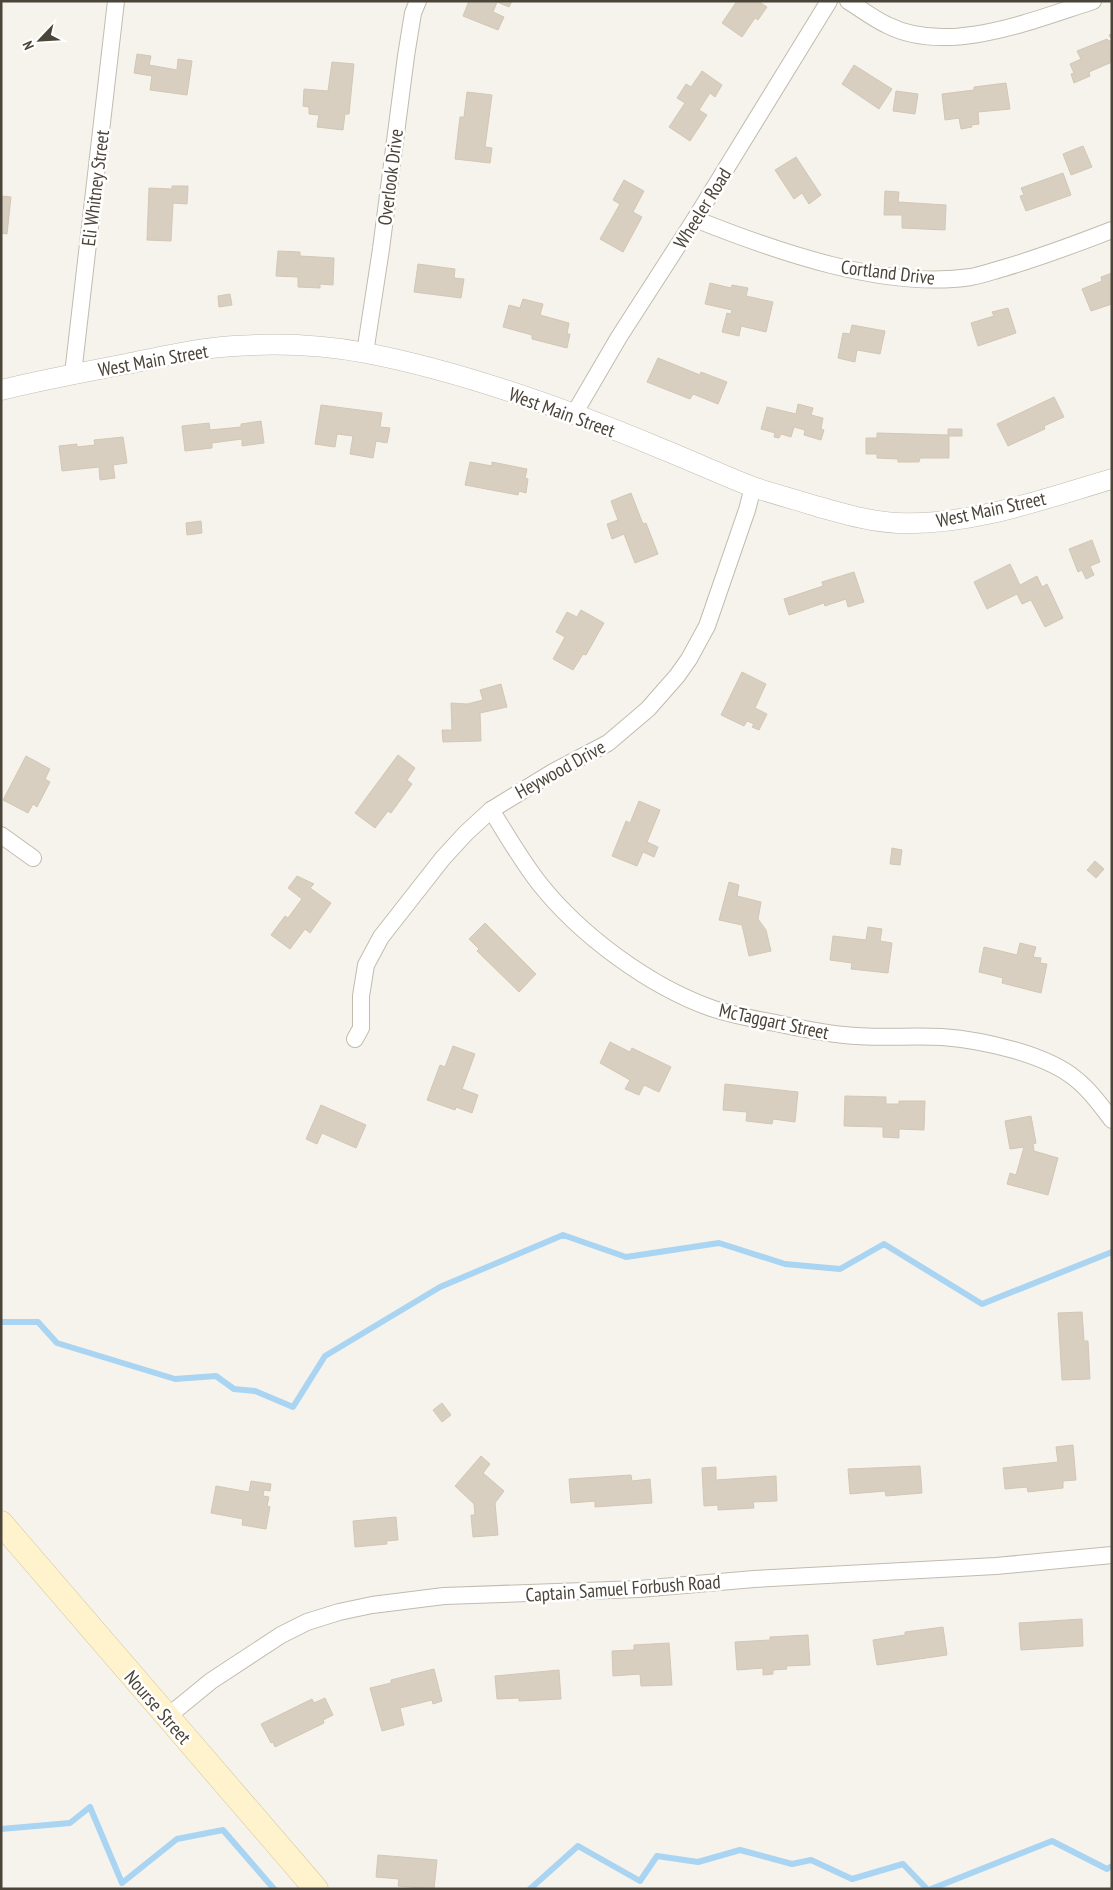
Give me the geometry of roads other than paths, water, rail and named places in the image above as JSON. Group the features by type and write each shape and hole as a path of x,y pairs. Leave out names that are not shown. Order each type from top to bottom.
{"main road":[{"name":"Nourse Street","path":"1,1523 316,1889"}],"street":[{"name":"Eli Whitney Street","path":"73,374 116,1"},
{"name":"Overlook Drive","path":"365,353 381,249 406,56 413,13 418,1"},
{"name":"Wheeler Road","path":"574,414 619,337 695,219 829,1"},
{"path":"848,1 888,26 912,34 947,37 976,35 1010,27 1092,1"},
{"name":"Cortland Drive","path":"695,219 755,243 821,262 865,272 936,280 972,277 1034,259 1112,230"},
{"name":"West Main Street","path":"1,390 73,374 233,346 320,347 365,353 437,369 574,414 754,487 858,518 901,523 966,518 1037,501 1112,478"},
{"name":"Heywood Drive","path":"355,1039 361,1028 361,996 366,965 381,937 400,910 443,858 466,833 492,810 536,782 608,743 648,709 677,676 689,659 707,626 754,487"},
{"name":"McTaggart Street","path":"492,810 522,860 563,910 617,956 647,976 678,993 710,1008 734,1015 811,1030 871,1038 943,1037 992,1045 1032,1056 1062,1068 1078,1080 1092,1094 1112,1120"},
{"path":"1,835 33,858"},
{"name":"Captain Samuel Forbush Road","path":"167,1717 211,1681 282,1635 315,1620 339,1612 372,1605 444,1596 599,1591 754,1579 987,1567 1112,1555"}],"waterway":[{"path":"1,1322 38,1322 57,1343 175,1379 216,1376 234,1389 255,1391 293,1407 325,1356 440,1287 563,1235 626,1257 719,1243 785,1264 840,1269 884,1244 982,1304 1112,1252"},
{"path":"1,1829 70,1823 90,1807 122,1883 177,1839 223,1830 274,1889"},
{"path":"931,1889 1052,1841 1107,1869 1112,1866"},
{"path":"530,1889 578,1846 640,1881 657,1856 698,1862 740,1850 792,1864 811,1860 852,1879 903,1864 927,1889"}]}
